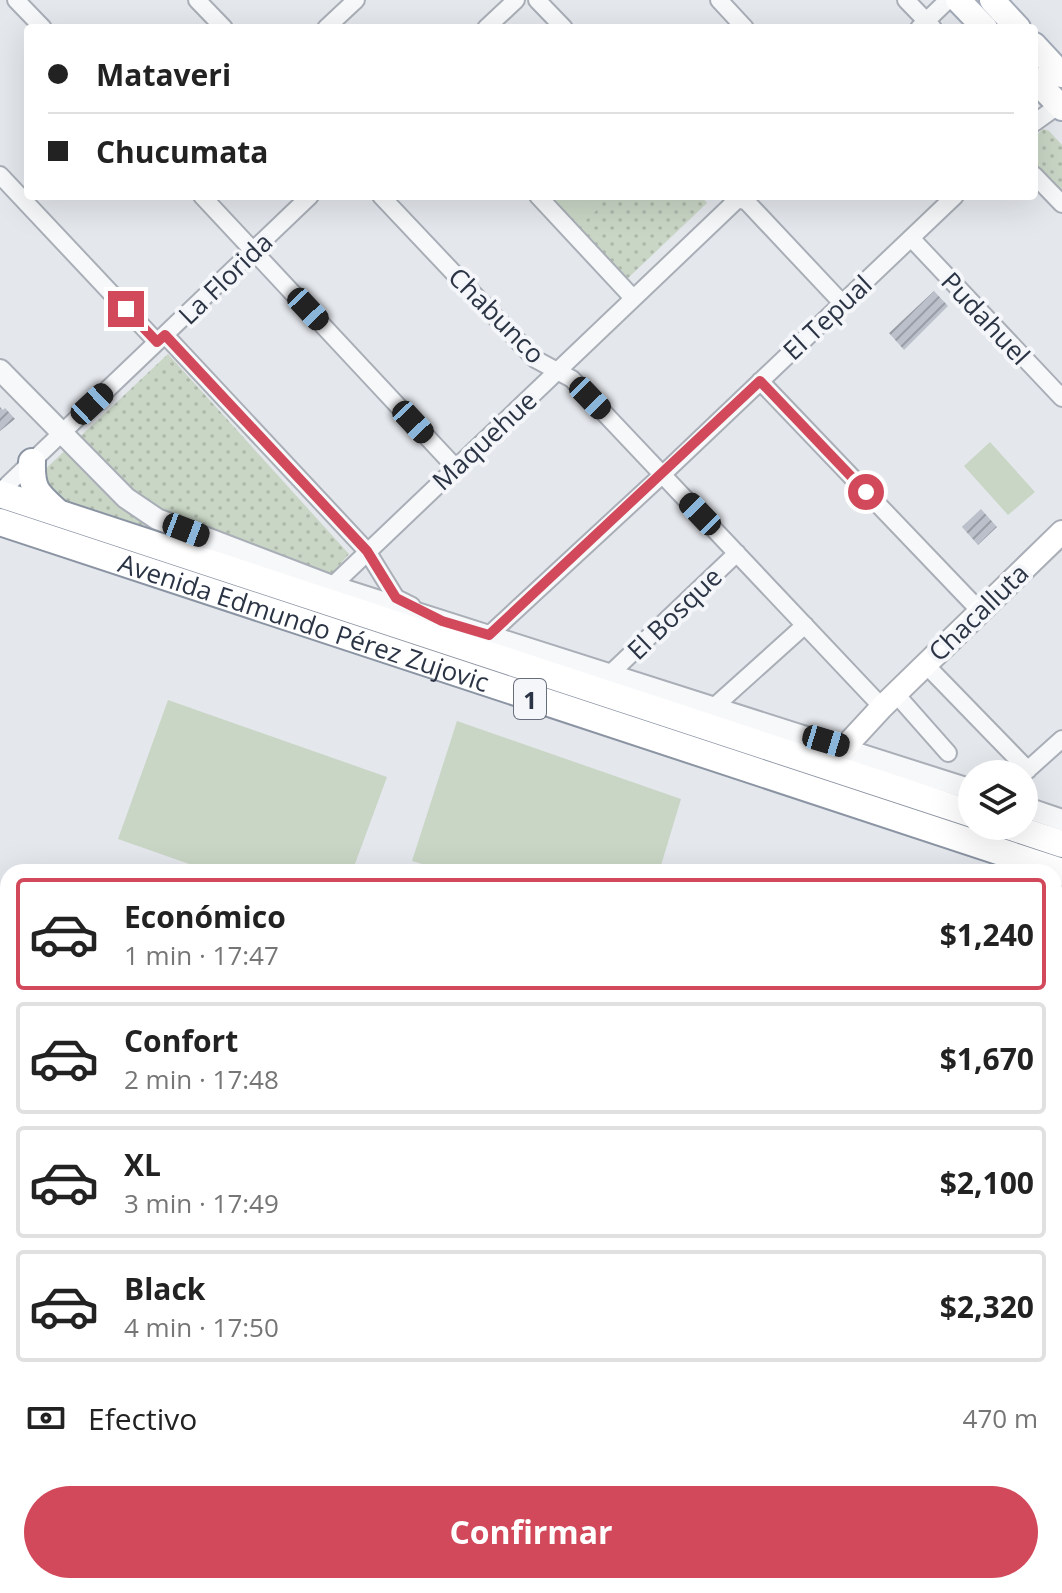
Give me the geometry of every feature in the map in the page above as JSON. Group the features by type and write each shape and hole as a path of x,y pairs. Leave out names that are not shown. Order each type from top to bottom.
{"highway":[{"path":"32,462 36,492 60,514"},
{"name":"Avenida Edmundo Pérez Zujovic","path":"0,493 958,809"},
{"name":"Avenida Edmundo Pérez Zujovic","path":"0,522 1038,864"},
{"path":"1038,836 1062,844"}],"main road":[{"path":"958,0 981,24"},
{"path":"992,0 1014,24"},
{"path":"1038,49 1061,72"},
{"path":"1038,83 1061,106"},
{"name":"Chacalluta","path":"845,747 888,700 1061,534"}],"street":[{"path":"16,0 39,24"},
{"path":"197,0 220,24"},
{"path":"490,24 516,0"},
{"path":"537,0 560,24"},
{"path":"719,0 741,24"},
{"path":"906,0 924,24"},
{"path":"928,24 948,0"},
{"path":"329,24 347,3"},
{"path":"1038,120 1061,106"},
{"path":"0,175 24,199"},
{"path":"1038,179 1062,204"},
{"path":"25,200 367,551 396,598 442,621"},
{"path":"206,200 455,467"},
{"name":"La Florida","path":"0,493 306,200"},
{"name":"Chabunco","path":"385,200 535,359 572,379 805,625 888,700"},
{"path":"542,200 633,298"},
{"name":"Maquehue","path":"332,586 733,200"},
{"path":"743,200 842,303"},
{"name":"El Tepual","path":"489,635 951,200"},
{"name":"Pudahuel","path":"911,238 1062,398"},
{"name":"Avenida Edmundo Pérez Zujovic","path":"0,370 126,498 146,513 332,586 958,785"},
{"path":"760,381 980,611"},
{"name":"El Bosque","path":"611,673 737,553"},
{"path":"715,706 805,625"},
{"path":"925,664 1015,760"},
{"path":"888,700 948,753"},
{"path":"1038,761 1062,739"},
{"path":"1038,812 1062,820"}],"green space":[{"path":"1043,129 1049,131 1062,145 1062,194 1038,169 1038,133"},
{"path":"552,200 704,200 707,203 627,279"},
{"path":"565,200 589,200 598,209 585,221"},
{"path":"168,354 349,554 330,576 330,621 0,513 0,502 8,504"},
{"path":"990,442 1035,492 1008,515 964,466"},
{"path":"168,700 387,777 355,864 189,864 118,839"},
{"path":"457,721 681,799 661,864 422,864 412,861"}],"building":[{"path":"934,291 948,306 904,350 889,333"},
{"path":"0,407 15,419 0,431"},
{"path":"981,509 997,527 978,545 962,527"}],"route":[{"path":"126,309 157,342 165,335 367,551 396,598 442,621 489,635 760,381 866,492"}]}
